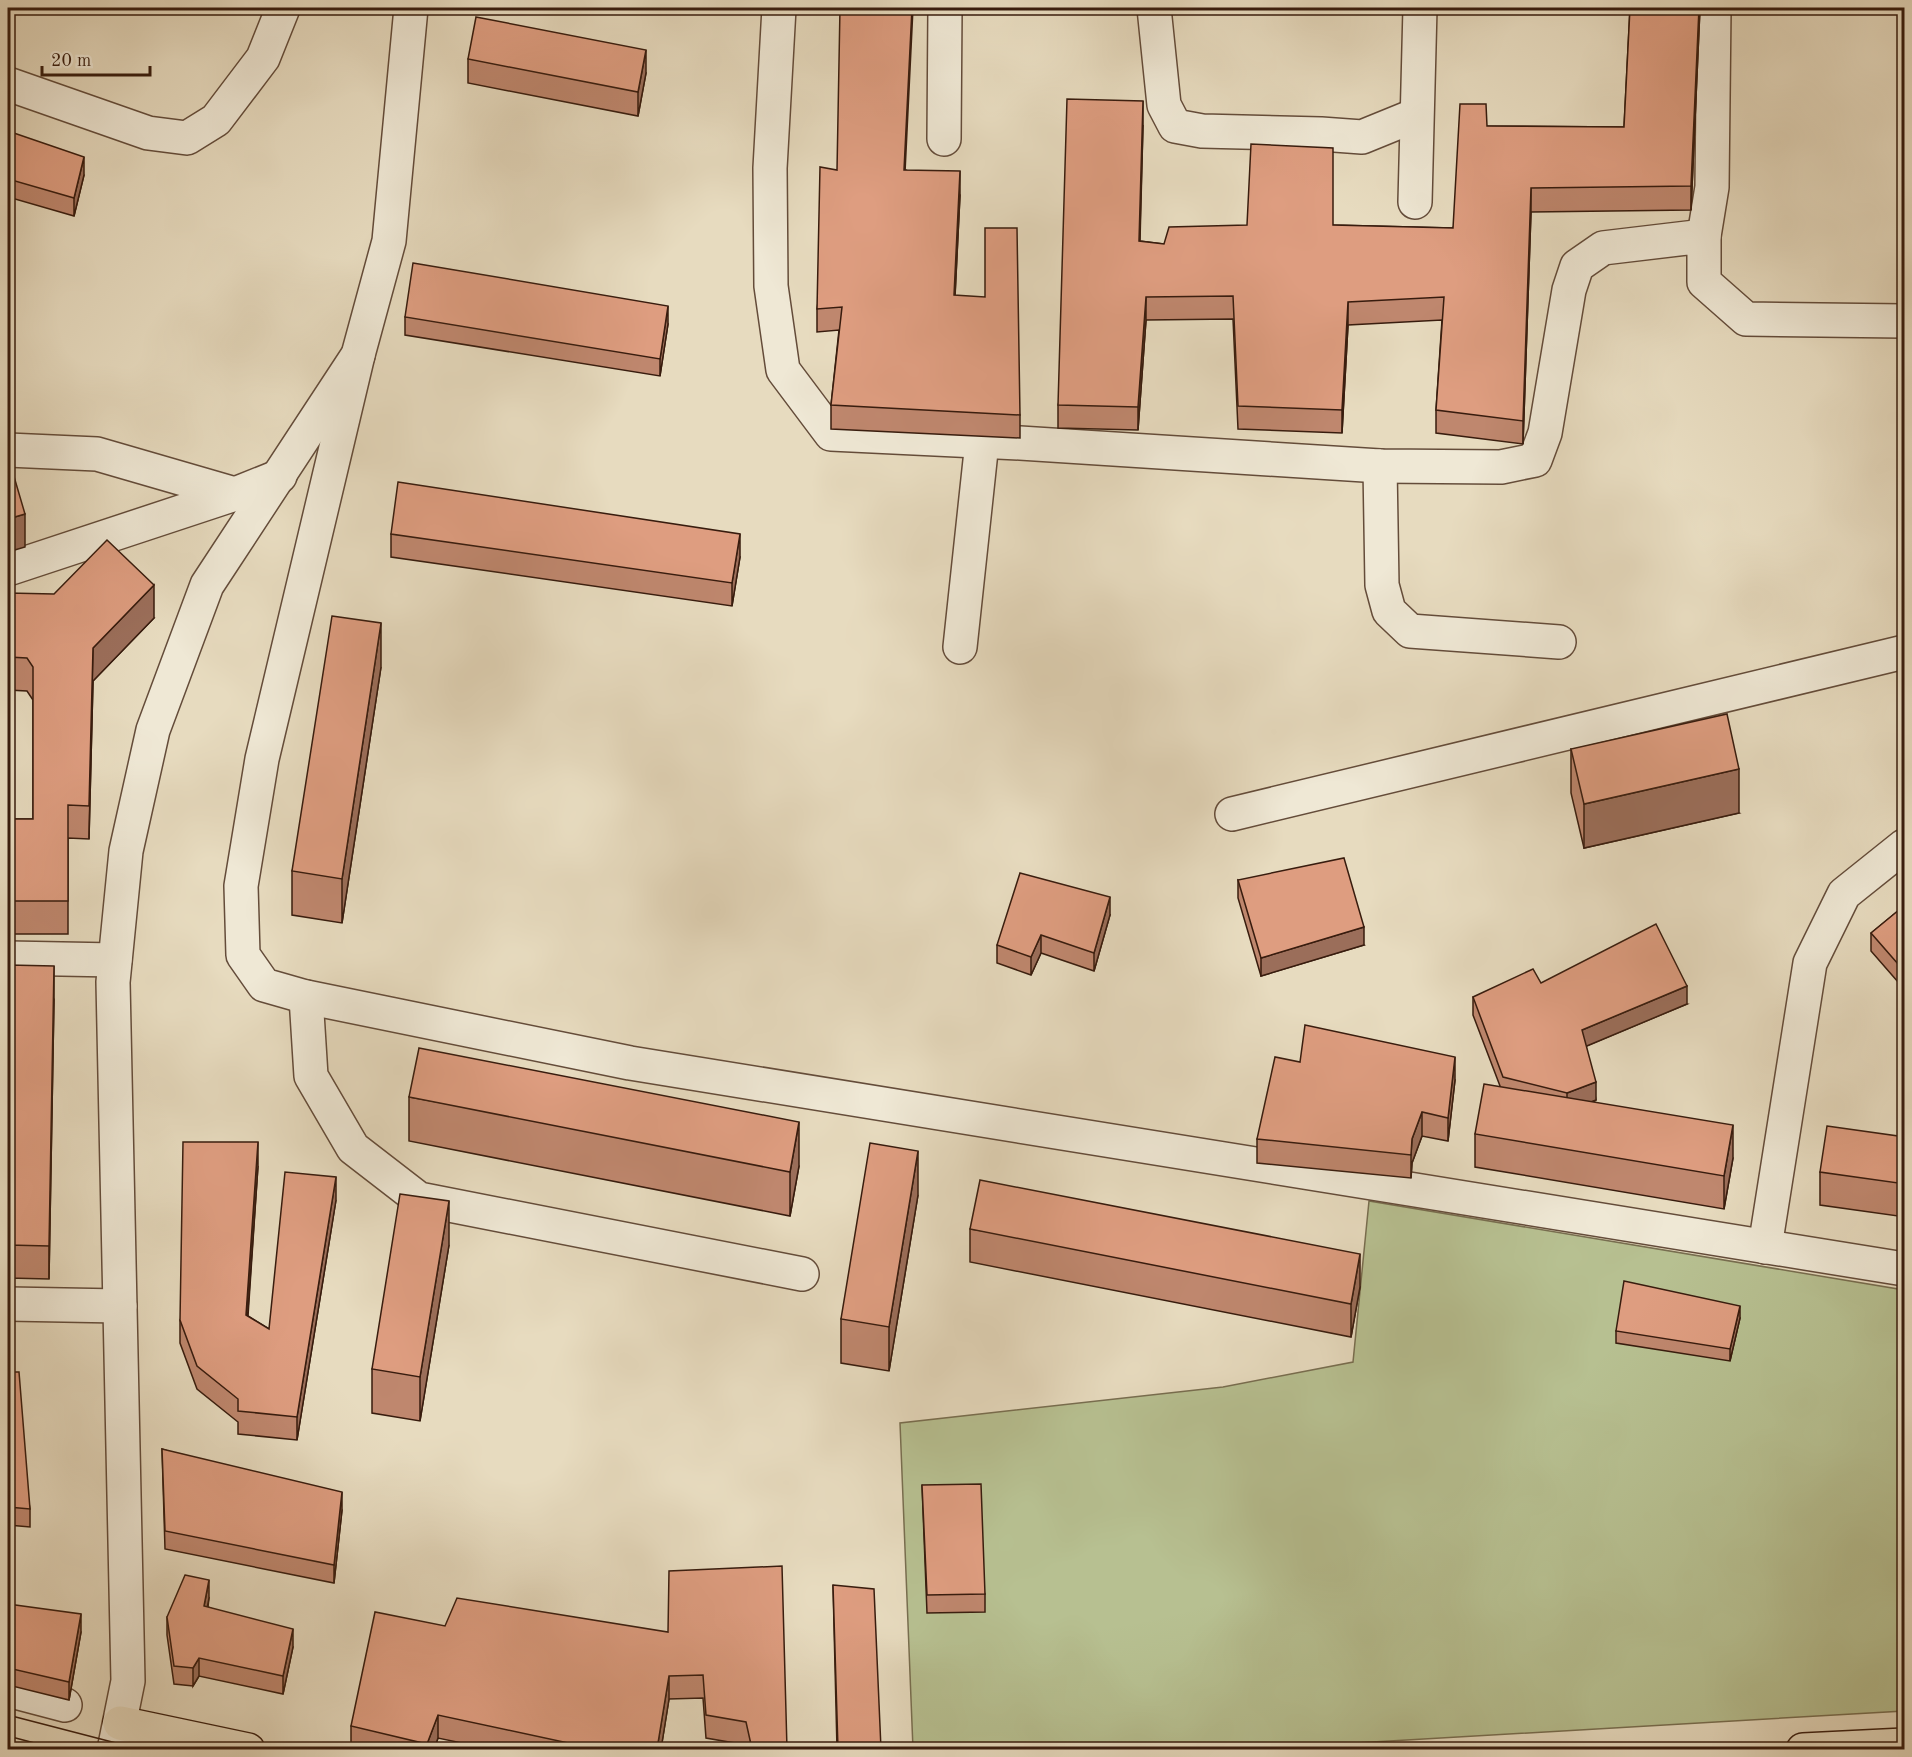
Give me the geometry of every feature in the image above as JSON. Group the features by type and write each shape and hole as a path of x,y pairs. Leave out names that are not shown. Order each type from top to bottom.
{"main road":[{"path":"117,1736 248,1749"},
{"path":"1803,1749 1905,1745"}],"street":[{"path":"8,84 148,133 187,138 216,120 263,58 283,8"},
{"path":"411,8 389,241 358,356 262,759 241,886 243,955 264,985 306,997 630,1063 1905,1269"},
{"path":"779,8 770,168 771,274 783,370 831,434 1380,466 1502,467 1534,460 1545,433 1569,290 1577,266 1603,248 1704,236"},
{"path":"944,139 945,8"},
{"path":"1154,8 1164,105 1175,126 1202,131 1362,137 1416,115"},
{"path":"1415,202 1420,8"},
{"path":"1714,8 1712,187 1704,236 1704,282 1746,319 1905,321"},
{"path":"117,1736 128,1682 113,994 126,851 153,730 207,585 358,356"},
{"path":"960,647 982,442"},
{"path":"8,450 98,454 235,494"},
{"path":"1380,466 1382,585 1389,611 1410,631 1559,642"},
{"path":"8,568 235,494 280,476"},
{"path":"1232,814 1905,652"},
{"path":"1765,1247 1810,963 1844,894 1905,846"},
{"path":"8,958 116,960"},
{"path":"306,997 311,1076 353,1148 419,1199 802,1274"},
{"path":"8,1304 120,1306"},
{"path":"8,1690 65,1705"}],"green space":[{"path":"1369,1201 1904,1290 1904,1711 1253,1749 913,1749 900,1423 1223,1387 1353,1362"}],"building":[{"path":"840,8 912,8 904,170 960,171 954,295 985,297 985,228 1017,228 1020,415 831,405 842,307 817,309 820,167 837,170"},
{"path":"1630,8 1699,8 1691,186 1531,188 1523,421 1436,410 1444,297 1348,302 1342,410 1238,406 1233,296 1146,297 1138,407 1058,405 1067,99 1143,101 1139,241 1164,244 1169,227 1247,225 1251,144 1333,148 1333,225 1453,228 1460,104 1486,104 1487,126 1624,127"},
{"path":"476,17 646,50 638,92 468,59"},
{"path":"8,131 84,157 74,198 8,179"},
{"path":"413,263 668,306 660,359 405,317"},
{"path":"8,456 25,514 8,519"},
{"path":"398,482 740,534 732,583 391,534"},
{"path":"107,540 154,585 93,648 89,806 68,805 68,901 8,901 8,819 33,819 33,667 27,658 8,657 8,593 54,594"},
{"path":"332,616 381,623 342,879 292,871"},
{"path":"1727,714 1739,769 1584,804 1571,749"},
{"path":"1344,858 1364,927 1261,958 1238,880"},
{"path":"1020,873 1110,897 1094,953 1041,935 1031,957 997,945"},
{"path":"1905,905 1905,972 1871,933"},
{"path":"1656,924 1687,986 1582,1030 1596,1082 1567,1093 1503,1077 1473,997 1533,969 1541,983"},
{"path":"8,965 54,966 49,1246 8,1245"},
{"path":"1305,1025 1455,1057 1448,1118 1422,1112 1412,1139 1411,1155 1257,1139 1275,1057 1300,1062"},
{"path":"419,1048 799,1122 790,1172 409,1097"},
{"path":"1484,1084 1733,1125 1724,1176 1475,1134"},
{"path":"1827,1126 1905,1137 1905,1184 1820,1172"},
{"path":"183,1142 258,1142 246,1315 269,1329 285,1172 336,1177 297,1417 238,1411 238,1399 197,1366 180,1320"},
{"path":"870,1143 918,1151 889,1327 841,1319"},
{"path":"980,1180 1360,1254 1351,1304 970,1229"},
{"path":"400,1194 449,1201 420,1377 372,1369"},
{"path":"1624,1281 1740,1306 1730,1349 1616,1331"},
{"path":"8,1372 19,1372 30,1509 8,1507"},
{"path":"162,1449 342,1492 334,1565 165,1531"},
{"path":"981,1484 985,1594 927,1595 922,1485"},
{"path":"782,1566 787,1749 752,1749 746,1722 706,1715 703,1675 669,1676 657,1749 596,1749 438,1715 427,1744 351,1726 375,1612 445,1626 457,1598 668,1632 669,1571"},
{"path":"185,1575 209,1580 204,1606 293,1629 283,1676 199,1658 193,1668 174,1666 167,1617"},
{"path":"833,1585 874,1589 881,1749 838,1749"},
{"path":"8,1604 81,1614 69,1682 8,1668"}],"tram line":[{"path":"8,1715 143,1750"},
{"path":"8,1736 61,1750"}]}
